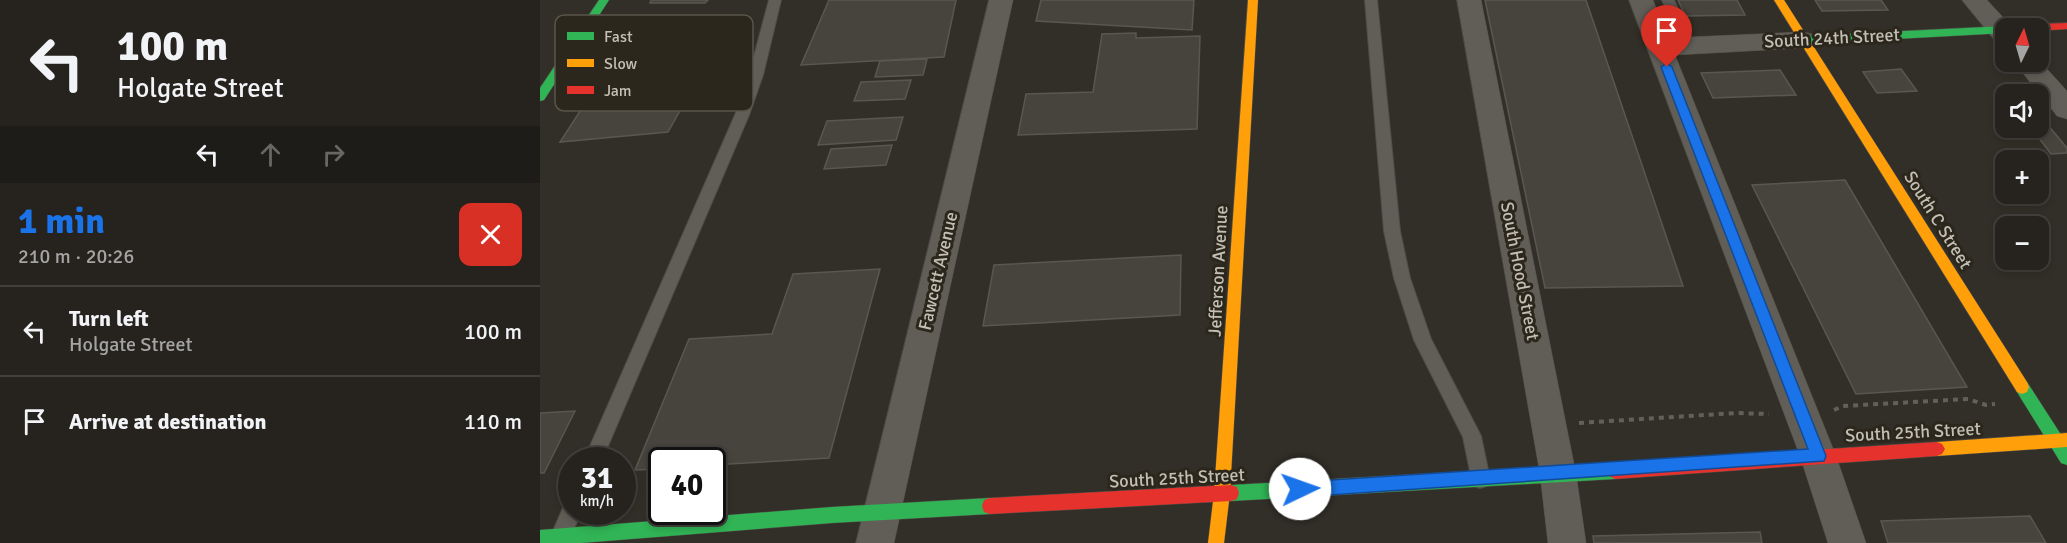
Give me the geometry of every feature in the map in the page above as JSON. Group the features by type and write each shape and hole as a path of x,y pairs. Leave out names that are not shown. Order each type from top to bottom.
{"street":[{"path":"594,15 604,0"},
{"name":"Fawcett Avenue","path":"879,528 1001,0"},
{"name":"Jefferson Avenue","path":"1216,543 1222,493 1252,0"},
{"name":"South Hood Street","path":"1469,0 1558,474 1567,543"},
{"path":"1641,0 1673,47 1847,543"},
{"name":"South C Street","path":"1779,0 2062,441 2067,458"},
{"path":"1974,0 1995,20"},
{"name":"South 24th Street","path":"2049,27 2067,26"},
{"name":"South 24th Street","path":"1673,47 1995,31"},
{"path":"2036,72 2067,109"},
{"path":"540,97 555,74"},
{"name":"South 25th Street","path":"540,538 559,540 879,528 1222,493 1480,479 2062,441"}],"lane":[{"path":"753,84 775,0"},
{"path":"1371,0 1392,231 1402,278 1423,340 1472,436 1480,479"},
{"path":"1668,0 1673,47"},
{"path":"599,447 743,111"},
{"path":"559,540 566,525"}],"path":[{"path":"1832,410 1843,406 1968,399 1986,405"},
{"path":"1548,425 1736,413 1759,414"}],"building":[{"path":"651,0 708,0 705,3 650,3"},
{"path":"829,0 956,0 944,57 801,65"},
{"path":"1041,0 1194,0 1192,30 1036,21"},
{"path":"1485,0 1586,0 1683,286 1545,288"},
{"path":"1678,0 1737,0 1745,15 1685,16"},
{"path":"1815,0 1881,0 1888,10 1822,11"},
{"path":"1136,33 1136,38 1200,36 1197,129 1018,135 1026,94 1093,92 1102,34"},
{"path":"927,59 923,75 875,77 880,61"},
{"path":"1901,69 1917,91 1877,93 1863,72"},
{"path":"1780,70 1796,95 1713,98 1701,73"},
{"path":"911,80 905,99 854,101 861,82"},
{"path":"580,111 680,111 668,132 560,142"},
{"path":"903,117 896,140 818,145 827,121"},
{"path":"2049,126 2067,148 2067,153 2051,154 2039,138 2049,138"},
{"path":"892,145 886,165 824,169 831,149"},
{"path":"1845,180 1967,387 1856,394 1752,185"},
{"path":"1181,255 1180,315 983,326 994,265"},
{"path":"880,269 829,458 726,464 726,447 648,447 648,470 636,470 689,339 772,334 793,274"},
{"path":"575,411 544,473 540,473 540,413"},
{"path":"2030,516 2046,543 1888,543 1881,521"},
{"path":"1760,532 1762,543 1594,543 1593,536"}],"traffic: fast":[{"path":"594,15 604,0"},
{"path":"1803,40 1995,30"},
{"path":"540,97 555,74"},
{"path":"2022,387 2067,458"},
{"path":"1231,493 1615,471"},
{"path":"540,538 832,515 990,506"}],"traffic: slow":[{"path":"1216,543 1222,493 1253,0"},
{"path":"1779,0 2022,387"},
{"path":"1937,449 2067,440"}],"traffic: jam":[{"path":"2049,27 2067,26"},
{"path":"1615,471 1937,449"},
{"path":"990,506 1231,493"}],"route":[{"path":"1300,489 1541,476 1818,456 1667,67"}]}
